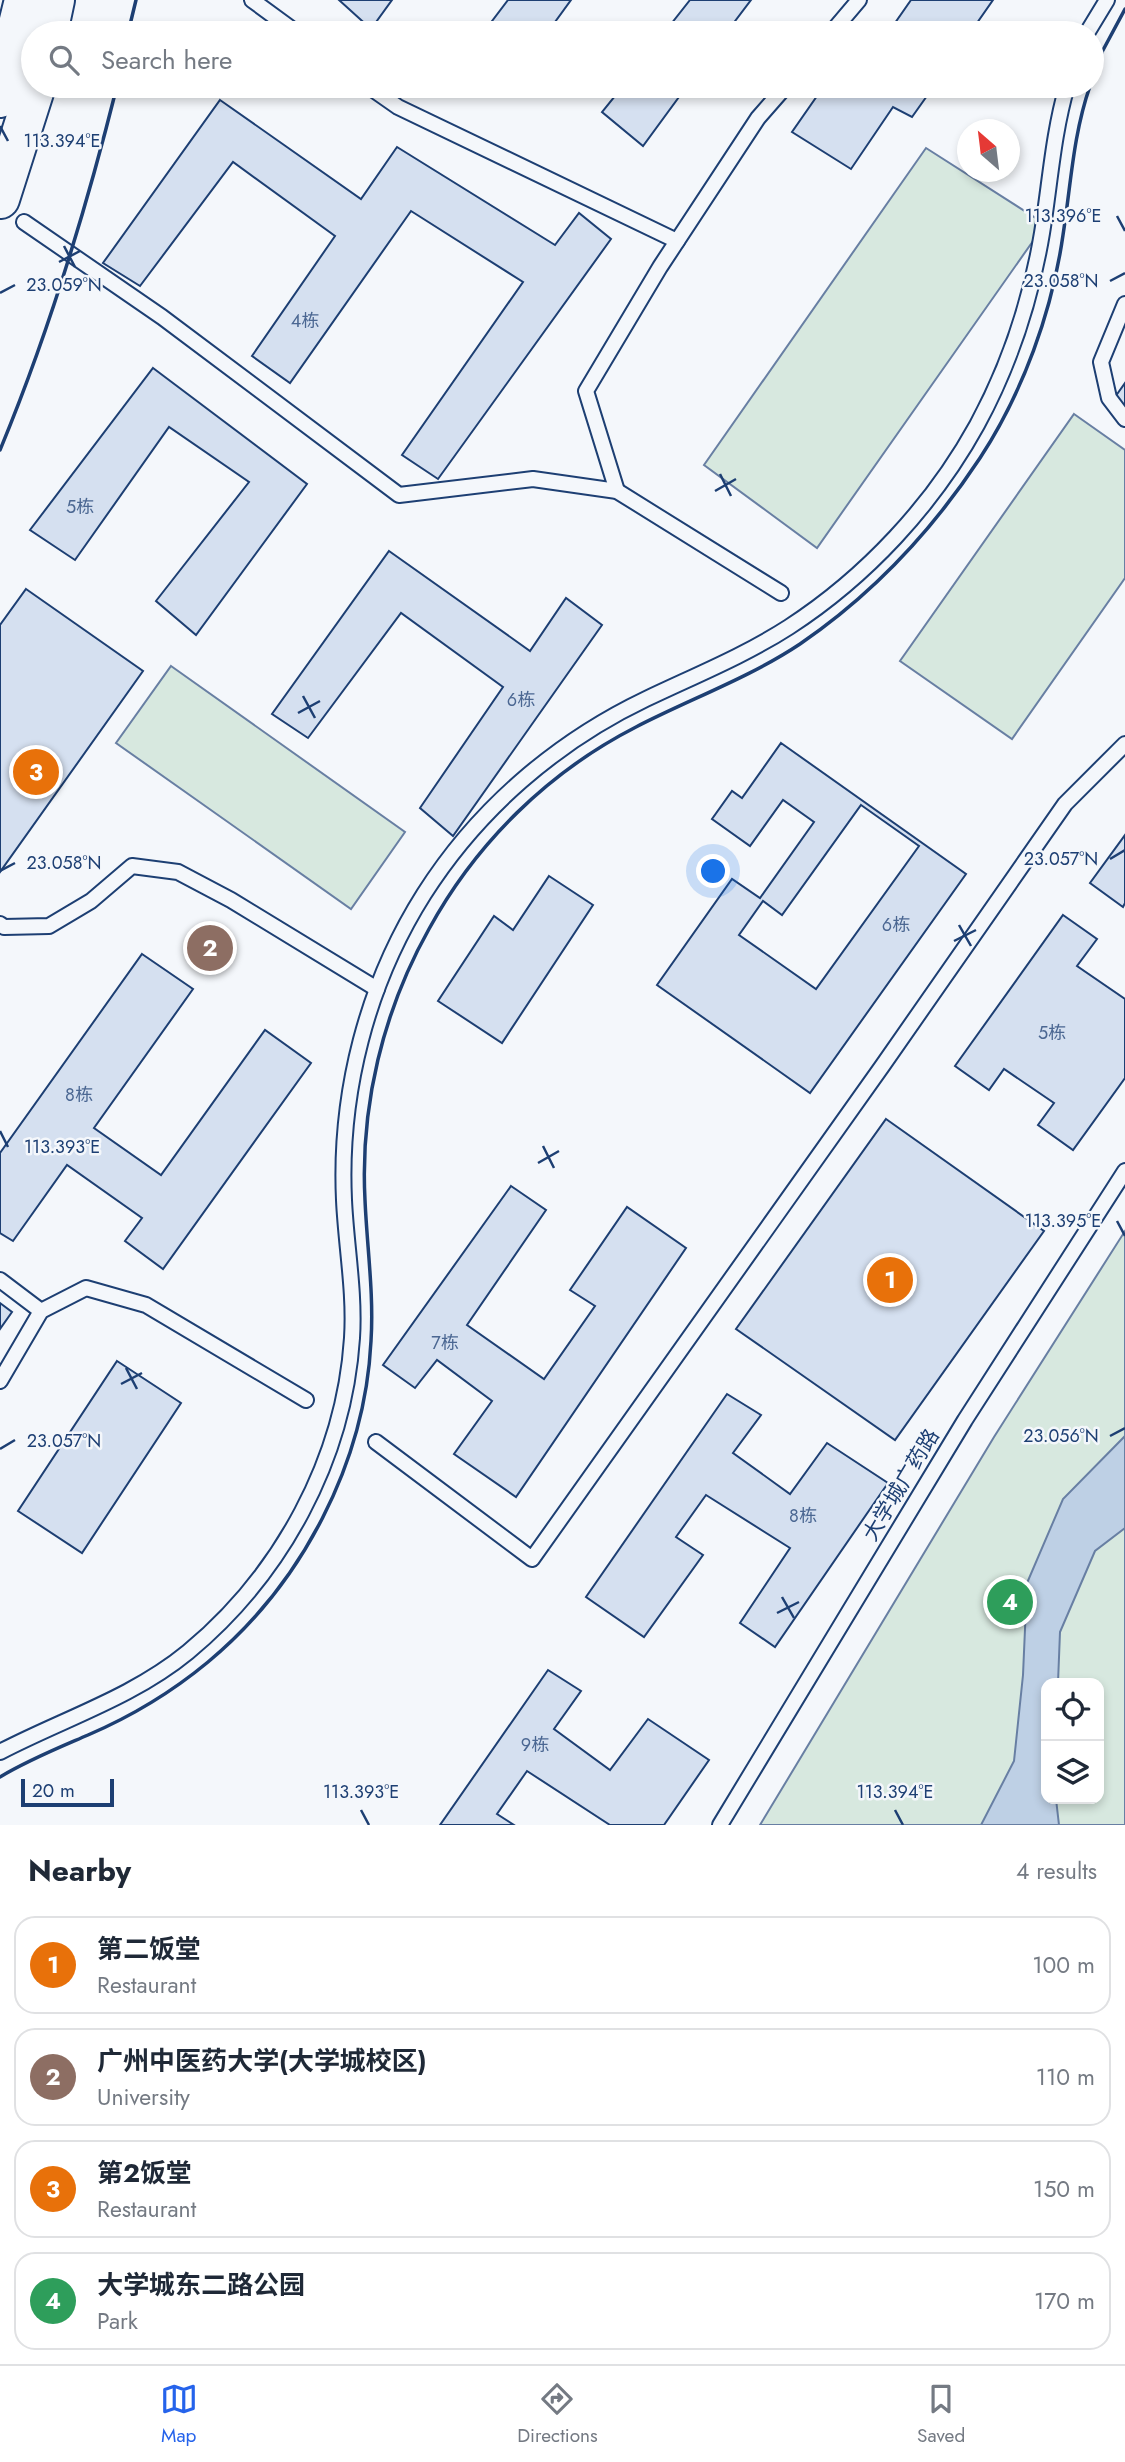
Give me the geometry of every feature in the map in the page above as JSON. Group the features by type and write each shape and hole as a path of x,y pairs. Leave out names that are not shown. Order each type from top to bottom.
{"main road":[{"path":"0,98 24,0"},
{"path":"51,21 55,0"},
{"path":"12,210 34,98"}],"lane":[{"path":"252,0 281,21"},
{"path":"841,21 859,0"},
{"path":"1094,21 1107,0"},
{"path":"385,98 397,107 677,241"},
{"path":"617,491 586,391 677,241 758,118 776,98"},
{"path":"0,1752 109,1702 152,1679 188,1652 225,1618 272,1563 306,1505 321,1472 341,1409 352,1340 344,1193 347,1111 363,1032 377,989 403,932 424,894 469,834 499,801 538,766 587,731 740,655 811,612 878,555 934,489 977,425 1017,330 1041,236 1057,121 1064,98"},
{"path":"12,210 162,317 399,495 533,478 617,491 781,593"},
{"path":"1125,304 1101,362 1109,398 1125,419"},
{"path":"376,1442 532,1559 1065,804 1125,744"},
{"path":"0,924 4,927 50,926 91,901 132,866 178,872 231,900 377,989"},
{"name":"大学城广药路","path":"720,1825 965,1420 1125,1171"},
{"path":"0,1280 41,1311"},
{"path":"0,1381 41,1311 86,1288 146,1305 306,1400"}],"shaded area":[{"path":"926,148 957,168 957,182 979,182 1045,224 817,548 704,465"},
{"path":"1074,414 1125,450 1125,578 1012,739 900,661"},
{"path":"171,666 405,832 351,909 116,743"},
{"path":"1125,1231 1125,1825 760,1825 994,1437"}],"water":[{"path":"1125,1436 1125,1528 1095,1551 1060,1632 1058,1678 1041,1678 1041,1804 1057,1804 1059,1825 981,1825 1014,1761 1023,1675 1027,1583 1063,1499"}],"building":[{"path":"339,0 392,0 377,21 362,21"},
{"path":"508,0 571,0 556,21 492,21"},
{"path":"690,0 751,0 735,21 673,21"},
{"path":"911,0 993,0 978,21 896,21"},
{"path":"613,98 678,98 643,146 602,112"},
{"path":"816,98 925,98 912,117 893,107 851,169 792,132"},
{"path":"220,100 361,199 397,147 555,245 579,213 611,239 438,479 402,455 523,282 411,211 290,383 252,356 335,236 233,162 140,286 103,263"},
{"path":"153,368 307,484 196,635 156,601 249,482 169,427 75,560 30,530"},
{"path":"1125,383 1125,406 1115,397"},
{"path":"389,551 530,651 566,598 602,625 453,836 420,808 503,687 401,613 308,738 272,714"},
{"path":"26,589 143,671 0,872 0,625"},
{"path":"781,743 966,874 810,1093 657,985 732,879 760,898 814,822 783,800 750,846 712,819 732,791 742,798","holes":["861,805 919,846 816,989 739,935 763,901 782,915"]},
{"path":"1125,835 1125,903 1123,907 1090,883"},
{"path":"549,876 593,905 502,1043 438,1001 494,916 513,930"},
{"path":"1063,915 1097,939 1077,966 1125,999 1125,1078 1073,1150 1038,1125 1054,1103 1004,1069 989,1090 955,1066"},
{"path":"142,954 193,989 94,1128 161,1175 265,1030 311,1063 163,1269 125,1241 142,1218 67,1165 13,1241 0,1233 0,1153"},
{"path":"886,1119 1044,1231 895,1440 736,1329"},
{"path":"511,1186 546,1210 467,1325 544,1379 595,1306 570,1290 627,1207 686,1248 516,1497 454,1454 492,1401 437,1360 415,1388 383,1365"},
{"path":"0,1303 12,1312 0,1329"},
{"path":"117,1361 181,1403 82,1553 18,1511"},
{"path":"727,1394 761,1415 733,1453 790,1494 827,1443 888,1483 775,1647 740,1623 790,1548 706,1495 676,1537 703,1555 644,1637 586,1597"},
{"path":"548,1670 581,1691 554,1729 610,1770 648,1719 709,1760 664,1825 610,1825 527,1771 497,1814 514,1825 440,1825"}],"wall":[{"path":"131,21 136,0"},
{"path":"1104,48 1125,9"},
{"path":"0,450 35,361 65,270 114,98"},
{"path":"0,1777 120,1720 180,1683 242,1631 272,1596 299,1558 323,1518 342,1476 366,1387 372,1306 365,1200 366,1130 387,1026 413,960 429,929 469,867 492,839 544,788 604,745 760,667 800,644 827,625 876,582 942,511 995,433 1034,351 1058,264 1076,141 1086,98"}],"place":[{"name":"第2饭堂","path":"36,772"},
{"name":"广州中医药大学(大学城校区)","path":"210,948"},
{"name":"第二饭堂","path":"890,1280"},
{"name":"大学城东二路公园","path":"1010,1602"}]}
